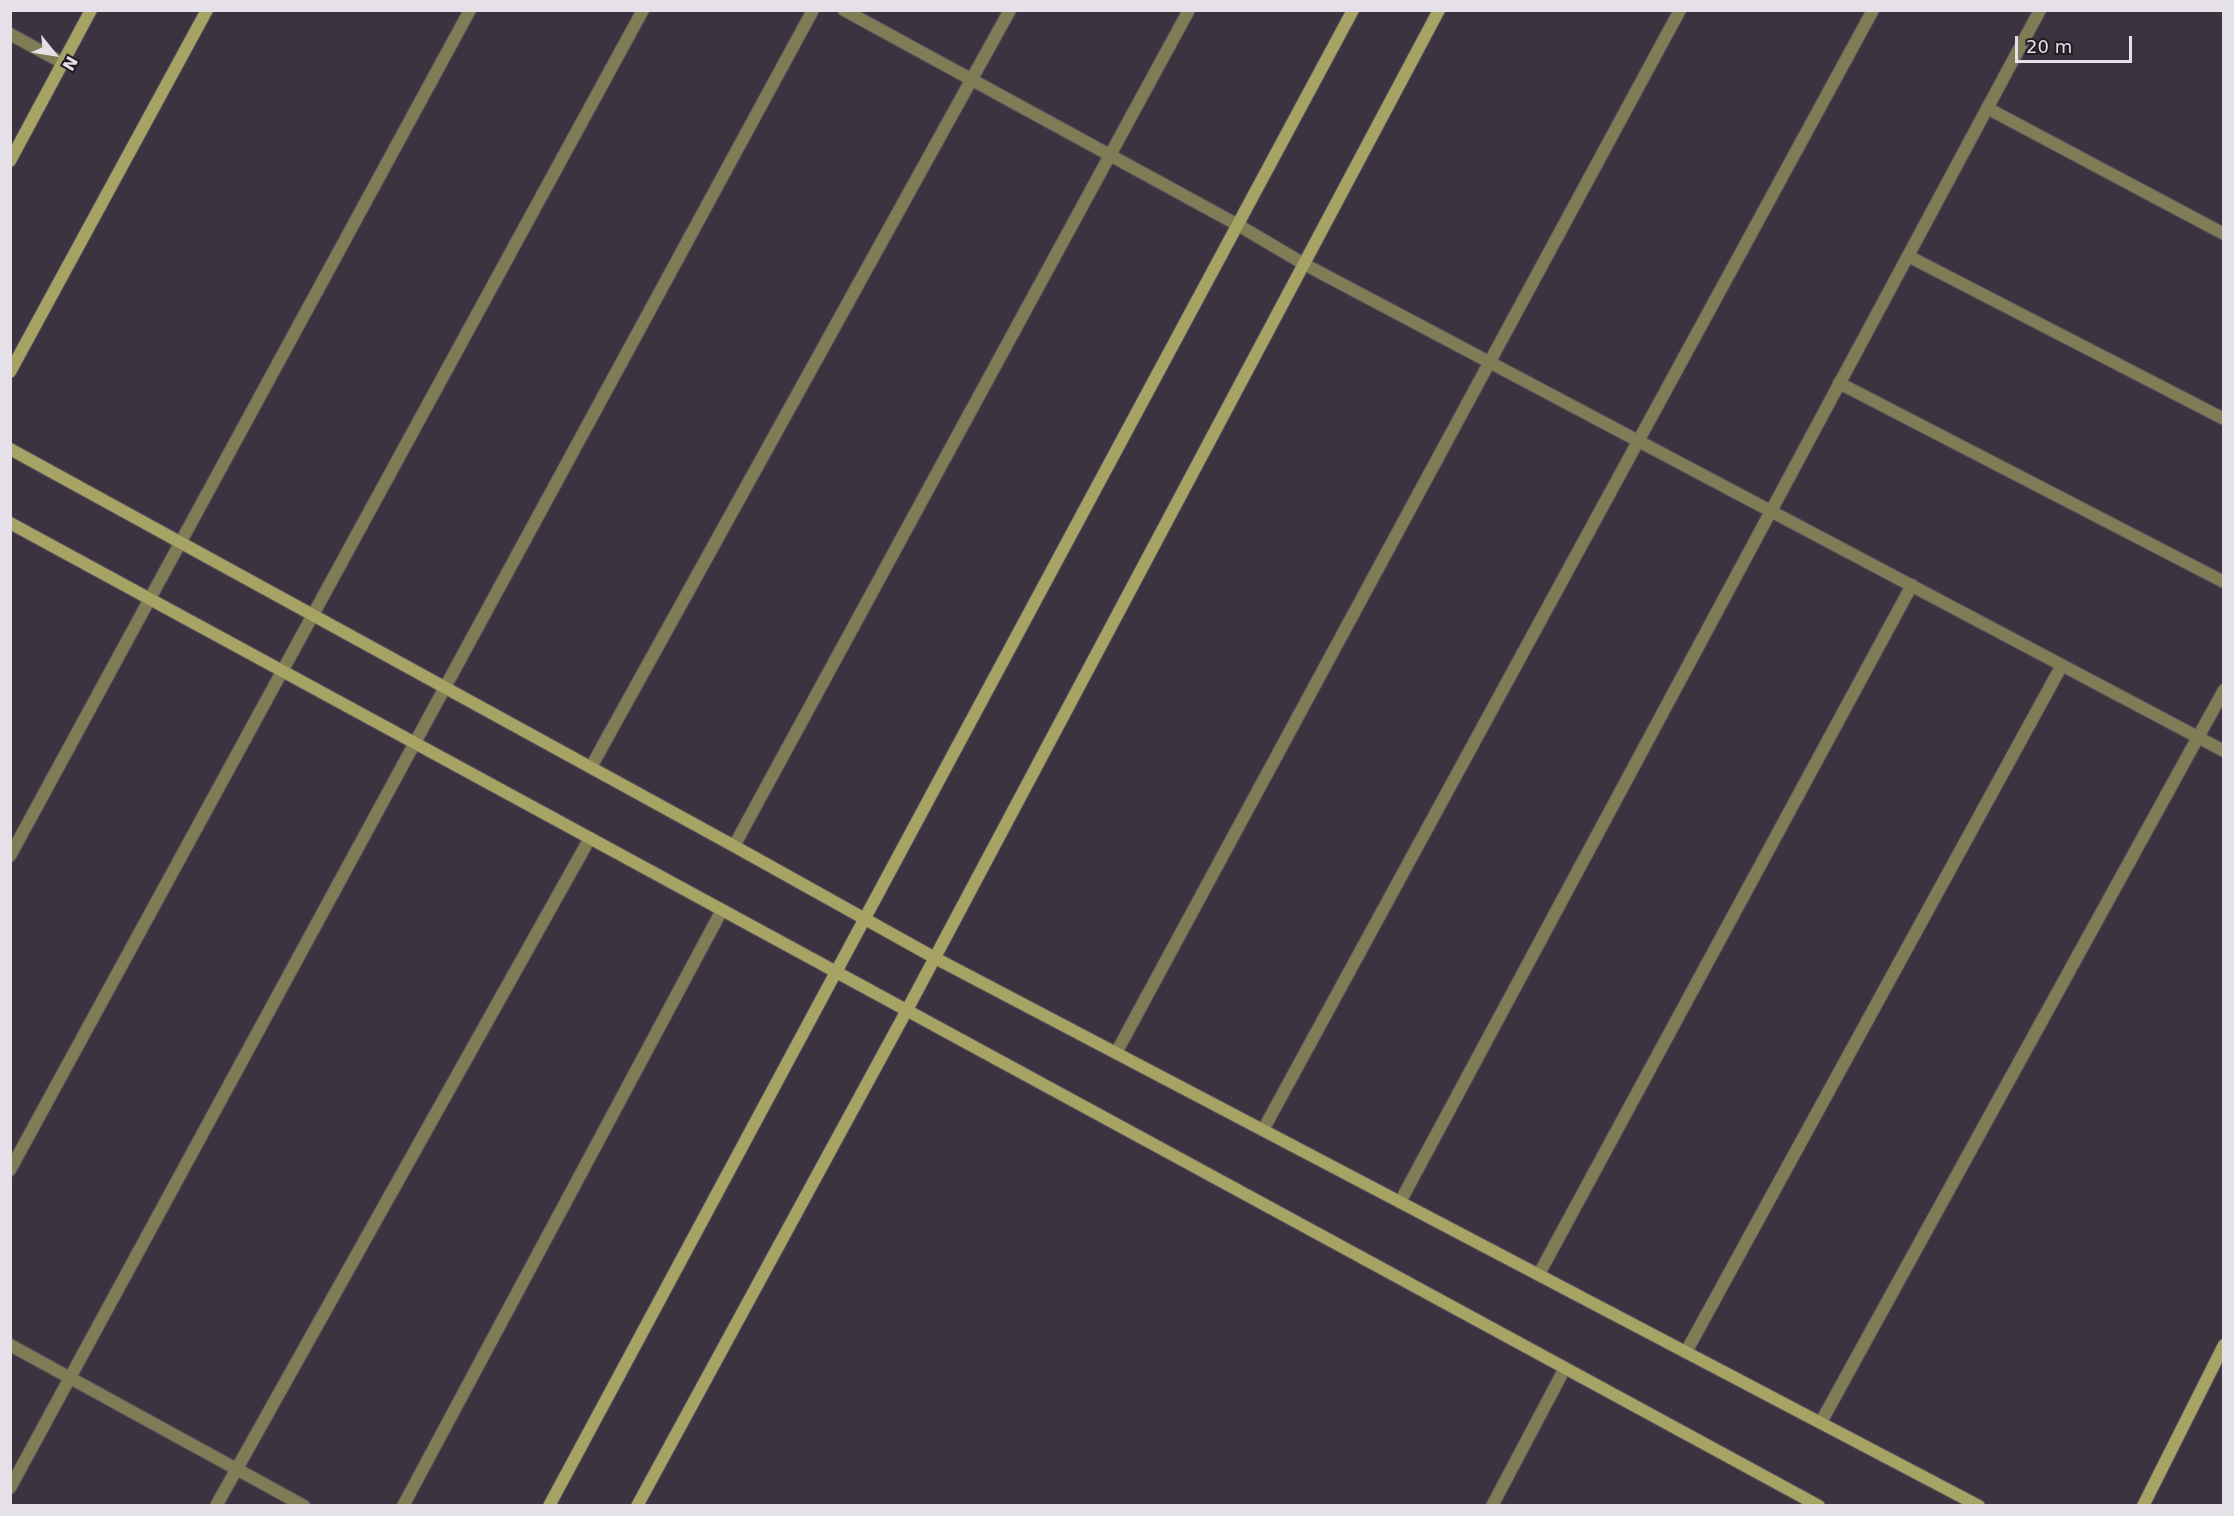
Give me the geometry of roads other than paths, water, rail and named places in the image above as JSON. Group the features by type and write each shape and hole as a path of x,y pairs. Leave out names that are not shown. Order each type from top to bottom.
{"street":[{"path":"10,161 91,10"},
{"path":"10,372 207,10"},
{"path":"10,856 471,10"},
{"path":"10,1170 643,10"},
{"path":"10,1488 813,10"},
{"path":"844,10 1238,225 1304,264 2223,751"},
{"path":"591,767 1010,10"},
{"path":"734,846 1189,10"},
{"path":"549,1506 1353,10"},
{"path":"638,1506 935,958 1439,10"},
{"path":"1116,1053 1680,10"},
{"path":"1263,1130 1873,10"},
{"path":"1400,1202 2040,10"},
{"path":"10,34 63,63"},
{"path":"1987,108 2223,234"},
{"path":"1908,256 2223,419"},
{"path":"1839,383 2223,582"},
{"path":"10,449 935,958 1979,1506"},
{"path":"10,523 1819,1506"},
{"path":"1539,1274 1912,585"},
{"path":"1686,1352 2062,665"},
{"path":"1821,1422 2223,690"},
{"path":"216,1506 590,838"},
{"path":"403,1506 722,910"},
{"path":"10,1345 304,1506"},
{"path":"2143,1506 2223,1346"},
{"path":"1492,1506 1565,1368"}]}
